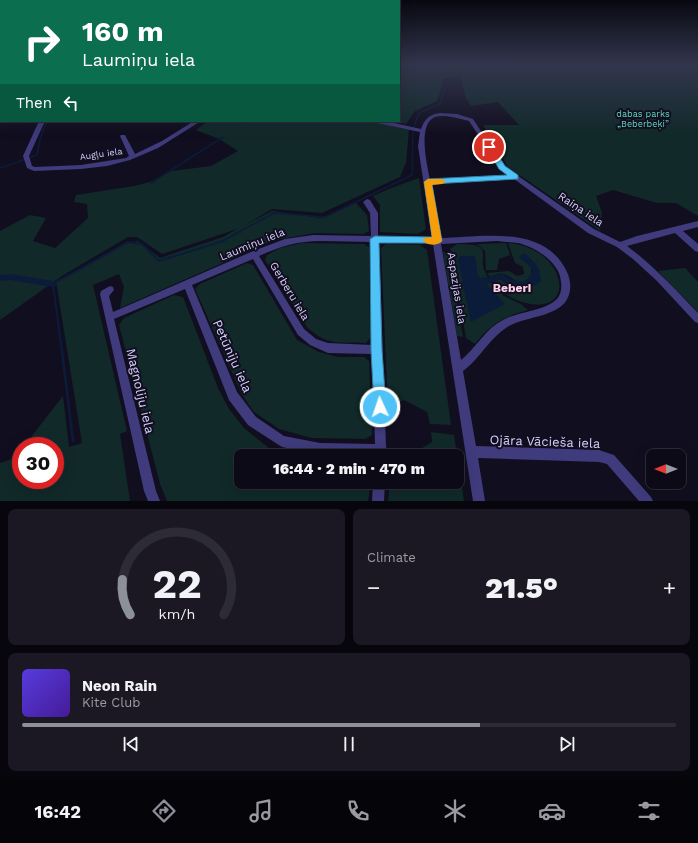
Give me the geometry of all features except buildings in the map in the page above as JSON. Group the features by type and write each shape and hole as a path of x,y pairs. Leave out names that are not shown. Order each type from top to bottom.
{"street":[{"name":"Raiņa iela","path":"424,131 428,120 433,116 457,116 471,120 502,167 591,231 620,245 660,279 698,319"},
{"name":"Augļu iela","path":"42,122 26,156 29,167 40,169 112,163 133,157 156,147 196,122"},
{"path":"382,122 424,131 421,146 437,241"},
{"path":"123,136 133,157"},
{"path":"428,182 515,177"},
{"path":"367,202 374,213 377,350 382,449"},
{"path":"620,245 637,239 698,224"},
{"path":"677,230 698,249"},
{"name":"Laumiņu iela","path":"110,317 291,239 437,241"},
{"name":"Aspazijas iela","path":"458,368 470,360 488,336 497,328 515,319 556,305 563,298 566,288 565,280 559,265 553,258 526,243 506,239 437,241 479,501"},
{"name":"Gerberu iela","path":"254,254 301,332 313,342 328,348 377,350"},
{"name":"Petūniju iela","path":"187,284 233,396 252,421 282,441 320,449"},
{"name":"Magnoliju iela","path":"110,290 104,294 150,491 154,501"},
{"name":"Ojāra Vācieša iela","path":"471,452 599,456 610,459 641,499"},
{"path":"378,501 379,489"}],"green space":[{"name":"dabas parks „Beberbeķi”","path":"400,87 441,87 437,101 415,111 406,124 397,122 400,122"},
{"name":"dabas parks „Beberbeķi”","path":"463,87 698,87 698,216 676,203 657,203 613,190 596,196 602,213 600,231 508,167 483,125 519,125 498,102 471,106 466,98"},
{"path":"207,122 374,122 409,130 406,163 400,177 322,213 272,209 245,225 272,211 321,218 356,203 367,215 369,231 363,234 315,233 275,240 120,308 124,287 119,274 93,285 127,431 120,434 130,501 0,501 0,463 12,459 12,489 64,489 64,437 31,437 63,396 69,447 82,443 56,281 127,243 138,241 160,258 223,237 237,229 162,254 137,237 128,237 62,276 0,320 0,231 30,215 46,218 33,241 55,248 88,218 87,204 74,202 76,195 134,186 150,182 172,171 211,166 238,151 219,139 196,130"},
{"path":"419,178 426,229 418,234 380,232 380,205 373,196"},
{"path":"302,243 364,244 369,247 370,338 366,343 334,342 321,337 307,327 265,260 267,255 280,248"},
{"path":"506,243 510,255 499,259 497,270 486,270 485,251 477,244"},
{"path":"508,243 528,247 543,256 553,267 559,279 559,291 554,300 543,304 521,302 508,295 493,282 500,279 510,286 523,289 540,271 519,257 531,267 531,275 527,280 520,282 507,275 501,274 490,277 487,273 509,271 517,276 524,274 523,267 515,263"},
{"path":"386,244 420,245 427,250 451,425 430,424 427,412 404,400 388,408 381,248"},
{"path":"457,244 478,246 482,249 484,270 488,277 481,279 458,261 504,304 486,284 491,282 504,296 521,304 528,310 511,315 498,322 492,326 475,344 466,338 450,249"},
{"path":"443,252 448,253 463,337 457,336"},
{"path":"247,263 253,265 297,340 319,352 338,357 364,357 369,361 372,435 365,439 312,438 279,429 254,412 242,395 195,289 200,284"},
{"path":"685,268 698,282 698,312 658,271"},
{"path":"174,295 183,297 218,388 229,409 244,428 270,449 234,449 234,489 370,489 368,501 167,501 160,484 119,325 124,318"},
{"path":"431,432 454,435 456,449 420,449 432,442"},
{"path":"389,489 462,489 464,501 388,501"}],"water":[{"path":"524,253 538,268 541,281 536,285 526,288 516,287 500,279 486,284 505,304 471,322 458,261 460,256 475,256 478,276 481,278 503,274 512,280 521,281 528,279 532,272 530,266 519,257"}],"waterway":[{"path":"414,127 419,113 440,104 444,90"},
{"path":"29,158 37,155 40,139 47,122"},
{"path":"237,233 274,213 325,217 412,175 413,130"},
{"path":"151,183 223,137"},
{"path":"0,168 23,160"},
{"path":"62,352 53,284 128,242 142,244 159,261 223,241 239,232"},
{"path":"0,278 10,277 53,284"},
{"path":"62,351 73,441"}],"slow traffic":[{"path":"427,240 437,241 428,182 442,182"}],"district":[{"name":"Beberi","path":"512,288"}],"route":[{"path":"380,407 377,350 375,239 437,241 428,182 515,177 502,167 489,147"}]}
